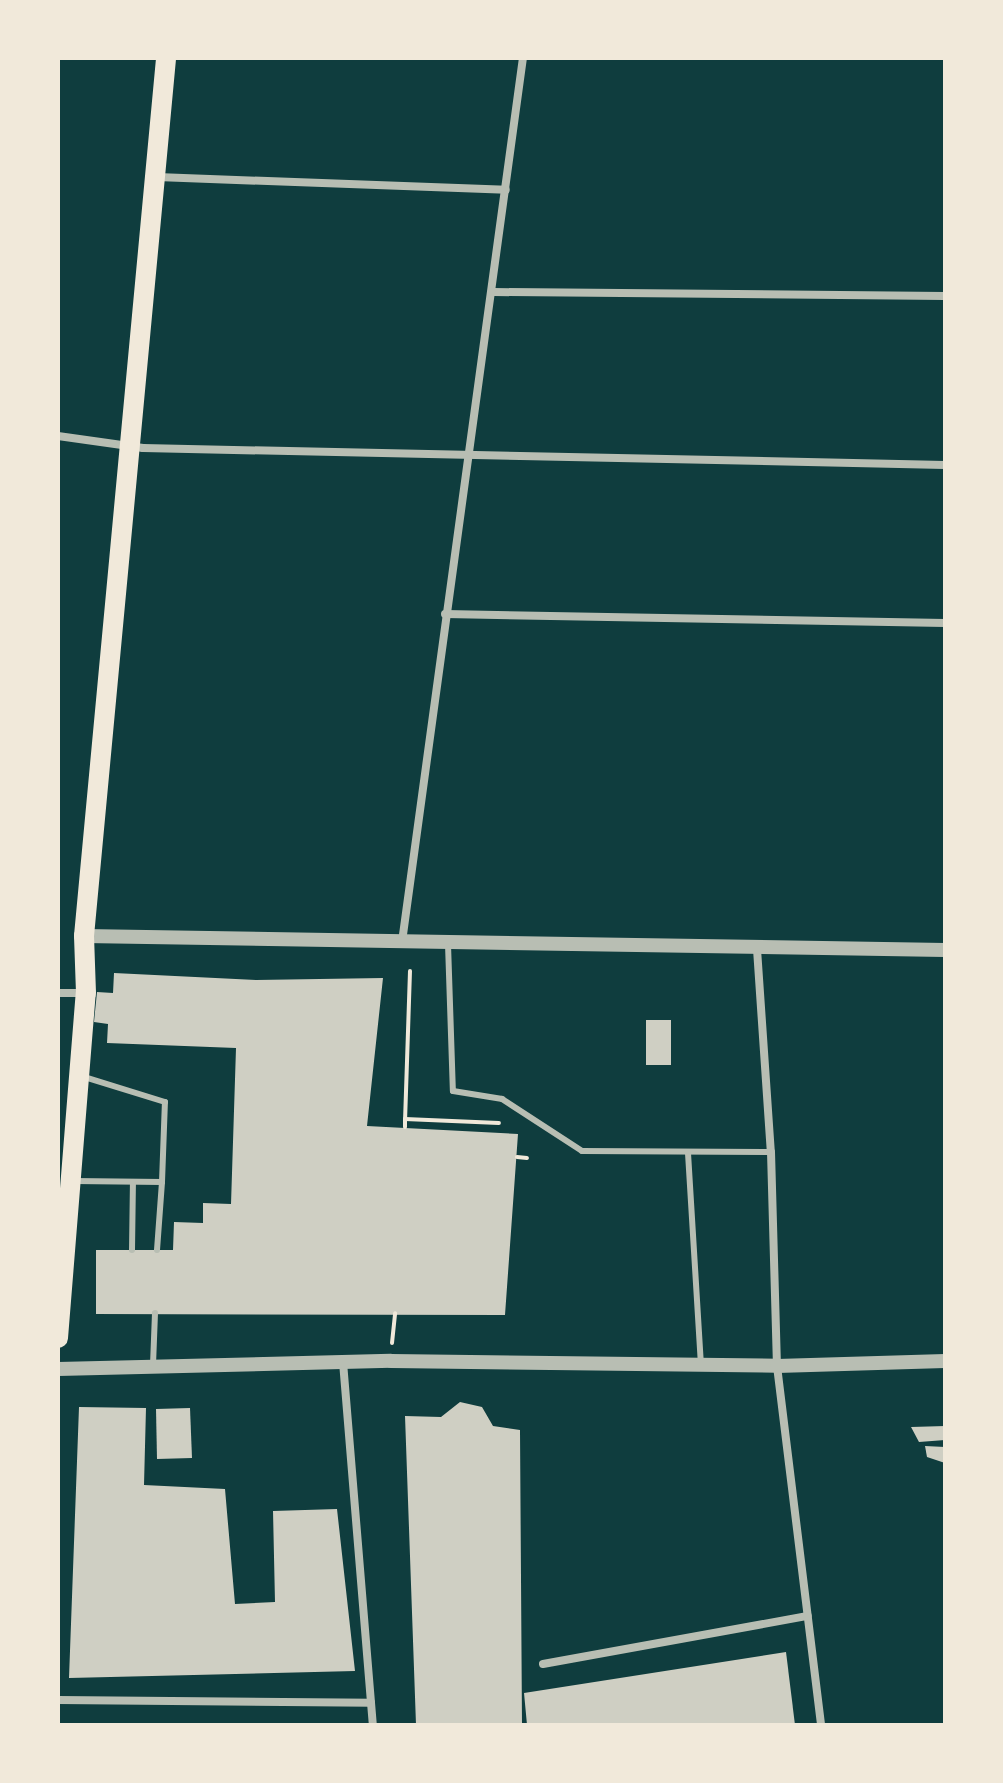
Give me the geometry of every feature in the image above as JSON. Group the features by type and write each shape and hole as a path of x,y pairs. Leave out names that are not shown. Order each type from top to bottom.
{"main road":[{"path":"58,1338 86,993 84,936 127,445 166,58"}],"street":[{"path":"402,942 445,614 494,292 523,58"},
{"path":"153,177 506,190"},
{"path":"494,292 945,296"},
{"path":"58,436 127,445 468,457 945,465"},
{"path":"445,614 945,623"},
{"path":"84,936 945,950"},
{"path":"757,949 771,1152 777,1366 821,1725"},
{"path":"58,993 86,993"},
{"path":"58,1369 391,1361 777,1366 945,1361"},
{"path":"343,1362 373,1725"},
{"path":"543,1664 808,1616"},
{"path":"58,1700 371,1703"}],"lane":[{"path":"448,944 453,1091 502,1099 582,1151 771,1152"},
{"path":"79,1076 165,1102 157,1250"},
{"path":"688,1153 701,1364"},
{"path":"71,1181 162,1182"},
{"path":"132,1250 133,1182"},
{"path":"153,1366 155,1313"}],"path":[{"path":"405,1127 410,971"},
{"path":"405,1119 499,1123"},
{"path":"517,1157 527,1158"},
{"path":"391,1361 395,1313"}],"building":[{"path":"114,973 256,980 383,978 367,1126 518,1134 505,1315 96,1314 96,1250 173,1250 174,1222 203,1223 203,1203 231,1204 236,1048 107,1043 108,1024 94,1022 97,992 113,993"},
{"path":"646,1020 671,1020 671,1065 646,1065"},
{"path":"460,1402 482,1407 493,1426 520,1430 522,1725 416,1725 405,1416 441,1417"},
{"path":"79,1407 146,1408 144,1485 225,1489 235,1604 275,1602 273,1511 337,1509 355,1671 69,1678"},
{"path":"190,1408 192,1458 157,1459 156,1409"},
{"path":"945,1426 945,1440 919,1442 911,1427"},
{"path":"925,1446 945,1447 945,1463 927,1457"},
{"path":"786,1652 795,1725 527,1725 524,1693"}]}
